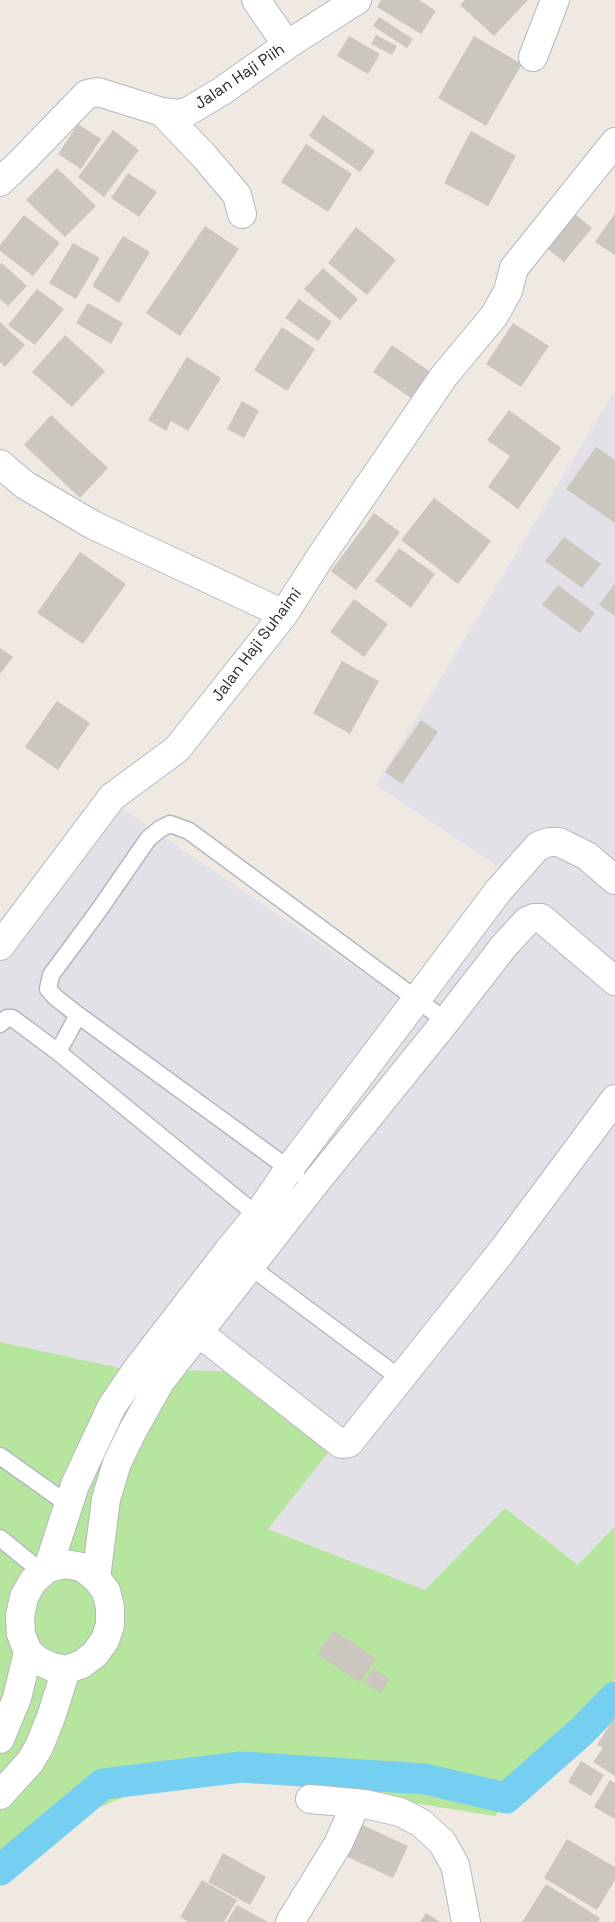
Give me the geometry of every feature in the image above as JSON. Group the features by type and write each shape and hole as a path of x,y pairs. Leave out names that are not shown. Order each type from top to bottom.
{"street":[{"path":"256,0 287,45"},
{"name":"Jalan Haji Piih","path":"0,182 87,94 98,92 162,112 178,114 187,112 202,105 287,45 358,0"},
{"path":"533,57 555,0"},
{"path":"162,112 238,195 242,214"},
{"name":"Jalan Haji Suhaimi","path":"0,946 112,797 177,749 284,614 319,559 444,376 494,316 508,290 514,268 615,142"},
{"path":"0,464 25,485 94,525 284,614"},
{"path":"45,1570 65,1564 82,1567 96,1578 106,1591 110,1608 110,1624 105,1640 96,1654 82,1664 66,1670 52,1667 39,1661 28,1652 21,1634 20,1616 24,1597 34,1581 45,1570 75,1485 94,1442 112,1406 138,1368 189,1325 251,1267 289,1169 499,890 538,846 548,842 559,842 587,856 615,880"},
{"path":"499,890 527,921"},
{"path":"96,1578 106,1500 117,1463 229,1250 267,1224 312,1187 504,946 527,921 541,918 615,981"},
{"path":"359,1076 386,1096"},
{"path":"189,1325 341,1444 349,1443 502,1251 615,1099"},
{"path":"138,1368 160,1382"},
{"path":"0,1738 17,1698 28,1652"},
{"path":"0,1795 30,1762 39,1747 66,1670"},
{"path":"310,1799 365,1804 400,1812 422,1823 442,1842 455,1865 466,1922"},
{"path":"290,1922 338,1844 356,1804"}],"lane":[{"path":"312,1187 78,1015 48,989 51,975 148,839 160,829 170,824 189,831 446,1021"},
{"path":"58,1052 78,1015"},
{"path":"0,1024 7,1018 12,1018 58,1052 267,1224"},
{"path":"229,1250 401,1379"},
{"path":"0,1456 68,1505"},
{"path":"0,1538 45,1570"}],"shaded area":[{"path":"615,390 615,1526 578,1565 505,1508 425,1590 268,1528 344,1432 124,1369 0,1342 0,953 113,802 399,997 511,875 376,785"}],"green space":[{"path":"0,1342 124,1369 260,1372 344,1432 268,1529 425,1590 505,1508 578,1565 615,1526 615,1679 495,1816 194,1768 13,1843 0,1856"}],"building":[{"path":"381,0 419,0 436,11 421,34 377,7"},
{"path":"465,0 528,0 494,36 460,5"},
{"path":"379,17 413,39 407,48 373,26"},
{"path":"376,35 397,46 392,55 371,44"},
{"path":"349,36 380,54 368,74 337,56"},
{"path":"474,36 522,64 486,126 438,98"},
{"path":"323,115 375,151 360,172 309,136"},
{"path":"78,124 101,139 81,169 58,154"},
{"path":"113,130 139,150 104,197 78,177"},
{"path":"471,131 516,156 488,206 444,183"},
{"path":"306,144 352,174 328,212 281,182"},
{"path":"57,168 96,206 65,237 26,200"},
{"path":"128,173 157,192 139,217 111,198"},
{"path":"565,206 592,228 564,262 537,240"},
{"path":"615,213 615,255 595,242"},
{"path":"24,215 60,243 33,276 0,251 0,245"},
{"path":"205,226 239,249 180,336 146,313"},
{"path":"356,227 396,260 367,295 328,263"},
{"path":"123,236 150,252 119,303 92,286"},
{"path":"73,243 100,258 76,299 49,283"},
{"path":"2,263 27,286 8,306 0,299 0,265"},
{"path":"323,268 358,299 340,320 304,289"},
{"path":"37,289 64,309 35,345 8,325"},
{"path":"299,299 332,322 318,341 285,318"},
{"path":"88,303 123,323 111,344 76,323"},
{"path":"0,322 25,345 5,367 0,362"},
{"path":"513,323 549,346 521,387 486,364"},
{"path":"282,327 315,349 287,391 254,370"},
{"path":"65,335 105,371 72,407 32,372"},
{"path":"392,345 433,374 414,400 373,372"},
{"path":"187,357 221,378 188,431 171,421 166,431 148,420"},
{"path":"242,401 259,411 244,438 227,429"},
{"path":"509,410 561,448 518,509 488,487 510,456 487,440"},
{"path":"51,415 108,468 80,498 24,445"},
{"path":"596,447 615,460 615,523 566,489"},
{"path":"434,498 491,541 458,584 401,540"},
{"path":"374,513 400,532 356,590 331,571"},
{"path":"564,537 601,564 582,588 545,561"},
{"path":"399,548 435,574 411,608 375,581"},
{"path":"80,552 126,584 83,644 37,613"},
{"path":"615,583 615,616 599,605"},
{"path":"558,585 595,613 580,633 542,605"},
{"path":"354,599 388,624 364,657 330,632"},
{"path":"0,648 13,657 0,674"},
{"path":"342,661 379,681 350,734 313,713"},
{"path":"57,701 90,723 58,770 25,747"},
{"path":"421,720 438,732 402,784 385,772"},
{"path":"333,1630 376,1658 360,1683 317,1654"},
{"path":"373,1668 390,1679 381,1693 364,1683"},
{"path":"615,1717 615,1776 593,1762 603,1748 597,1745"},
{"path":"581,1761 604,1775 591,1796 568,1782"},
{"path":"610,1780 615,1783 615,1819 594,1807"},
{"path":"356,1822 408,1846 393,1878 341,1854"},
{"path":"567,1839 615,1867 615,1880 597,1910 544,1878"},
{"path":"223,1853 266,1877 250,1905 208,1882"},
{"path":"202,1880 237,1900 224,1922 189,1922 180,1917"},
{"path":"546,1884 600,1918 598,1922 522,1922"},
{"path":"237,1905 268,1922 227,1922"},
{"path":"426,1913 440,1922 420,1922"}],"waterway":[{"path":"0,1870 103,1784 241,1767 425,1779 506,1798 582,1731 615,1697"}]}
